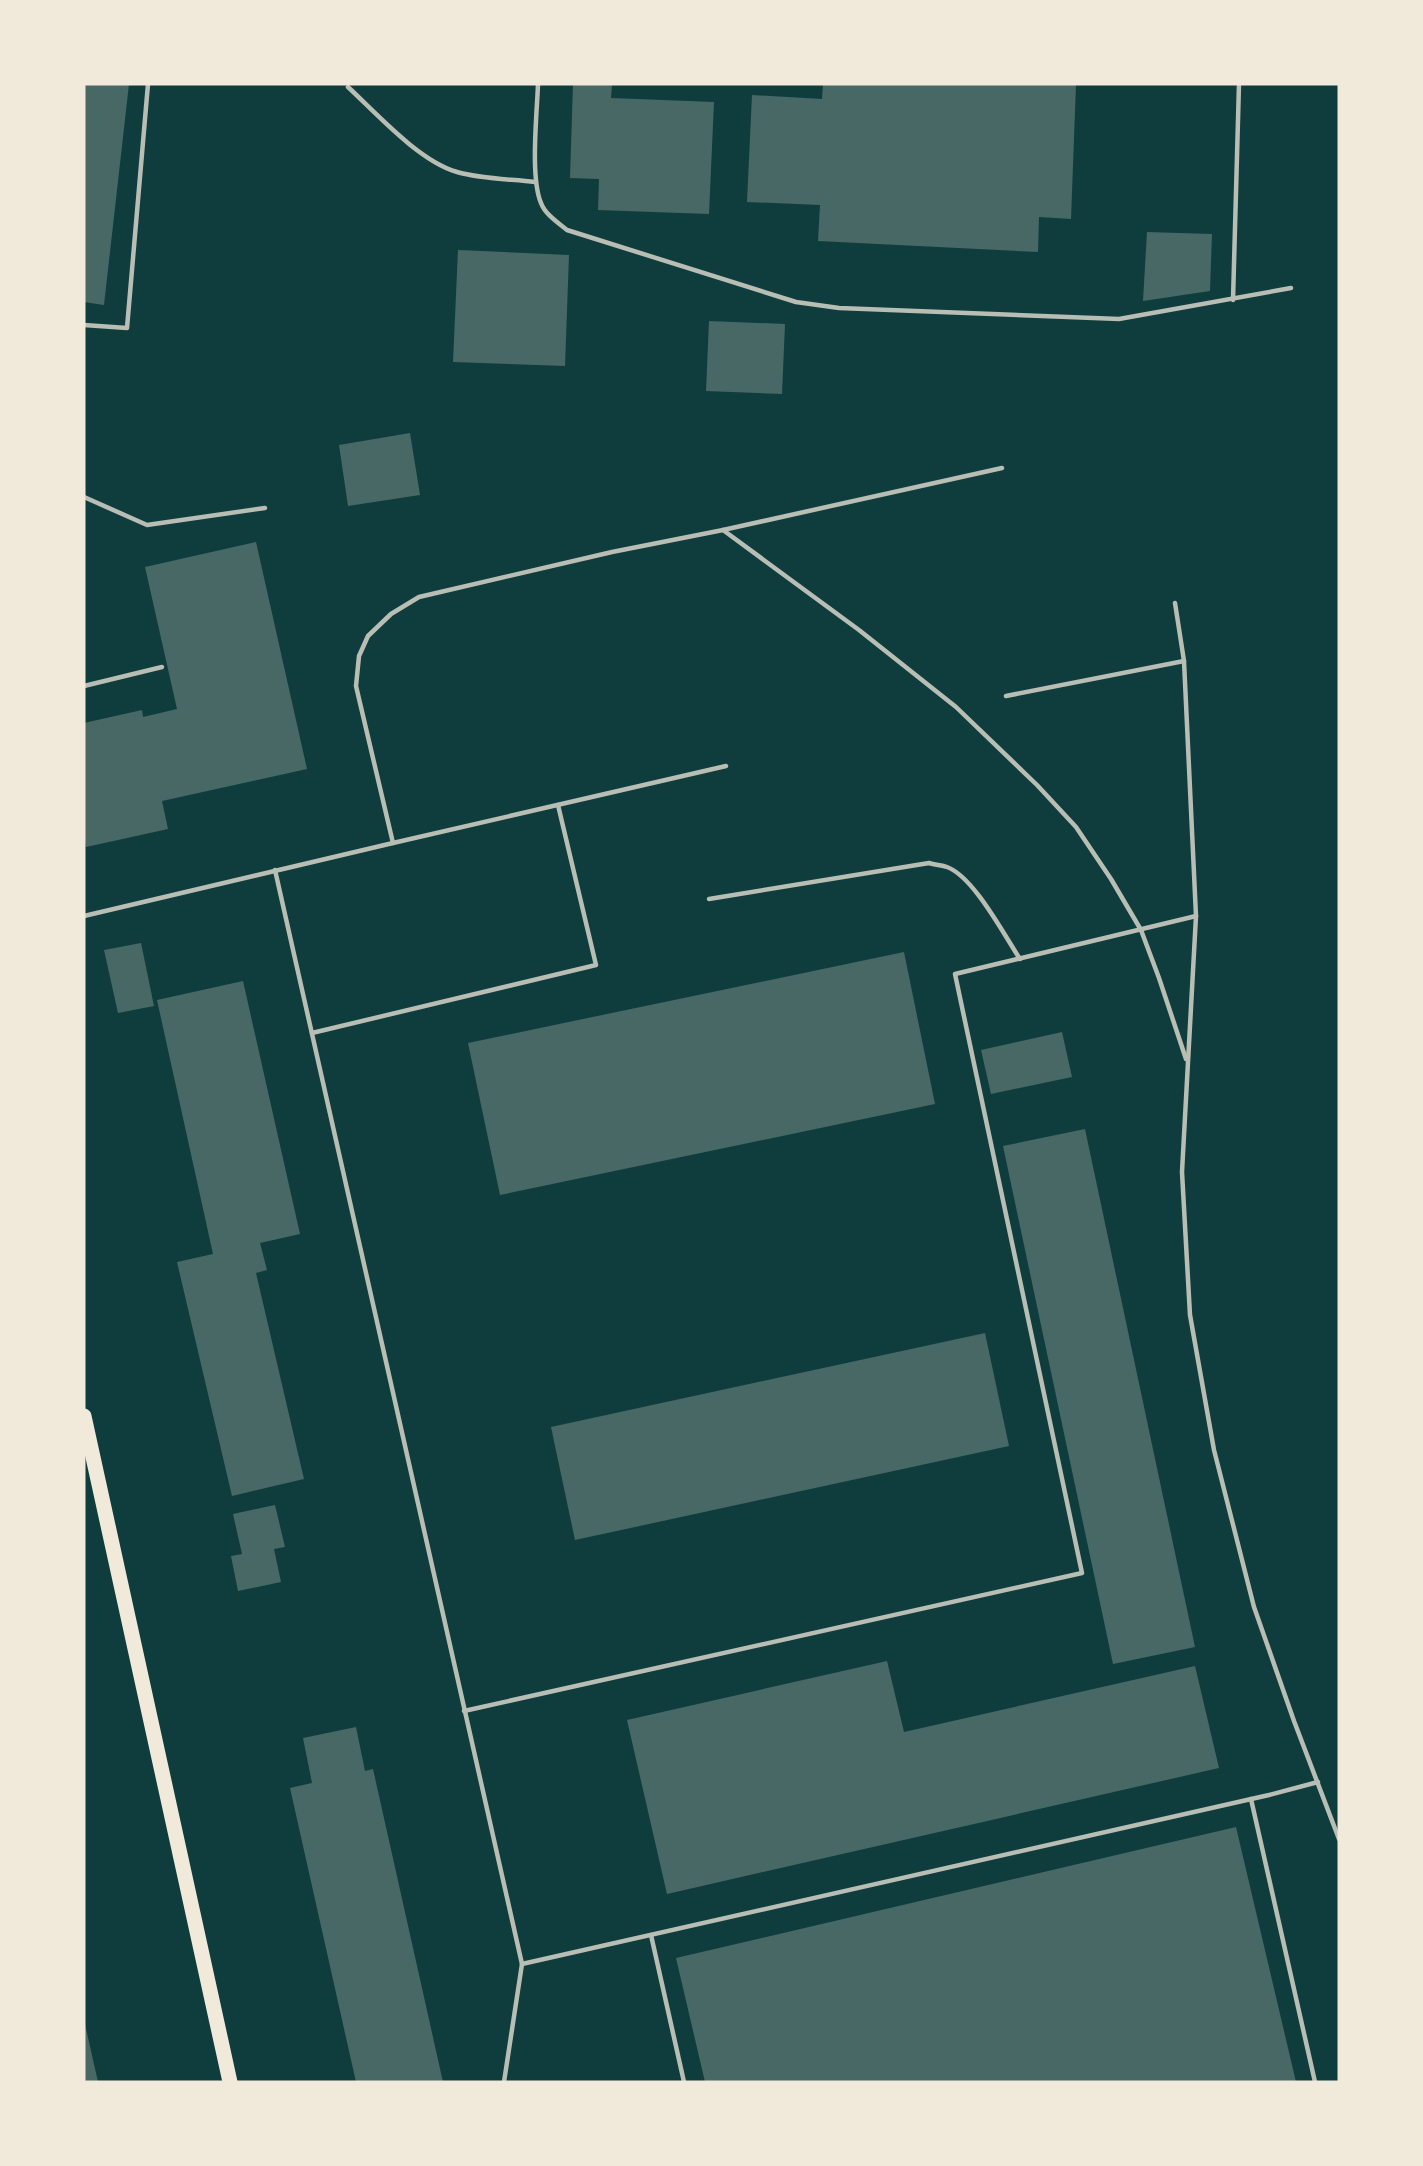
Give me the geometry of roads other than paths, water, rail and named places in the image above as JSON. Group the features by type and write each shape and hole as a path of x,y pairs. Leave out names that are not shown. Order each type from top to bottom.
{"main road":[{"path":"84,1416 230,2082"}],"lane":[{"path":"84,325 127,328 148,84"},
{"path":"538,84 535,182 541,204 552,218 567,230 796,302 838,308 1119,319 1291,288"},
{"path":"1233,300 1239,84"},
{"path":"348,87 416,149 436,163 456,172 535,182"},
{"path":"393,843 356,686 359,656 368,636 391,615 419,597 612,552 723,530 1002,468"},
{"path":"84,497 147,525 265,508"},
{"path":"723,530 860,630 956,707 1037,785 1076,827 1111,879 1141,930 1187,1063"},
{"path":"1175,603 1184,661 1196,916 1182,1172 1190,1314 1214,1450 1254,1607 1339,1839"},
{"path":"1006,696 1184,661"},
{"path":"84,686 162,667"},
{"path":"84,916 726,766"},
{"path":"312,1033 596,965 558,805"},
{"path":"709,899 929,863 948,867 960,875 981,898 1020,959"},
{"path":"275,870 522,1964 504,2082"},
{"path":"464,1711 1082,1573 955,974 1196,916"},
{"path":"522,1964 1318,1782"},
{"path":"1251,1799 1315,2082"},
{"path":"651,1935 684,2082"}]}
